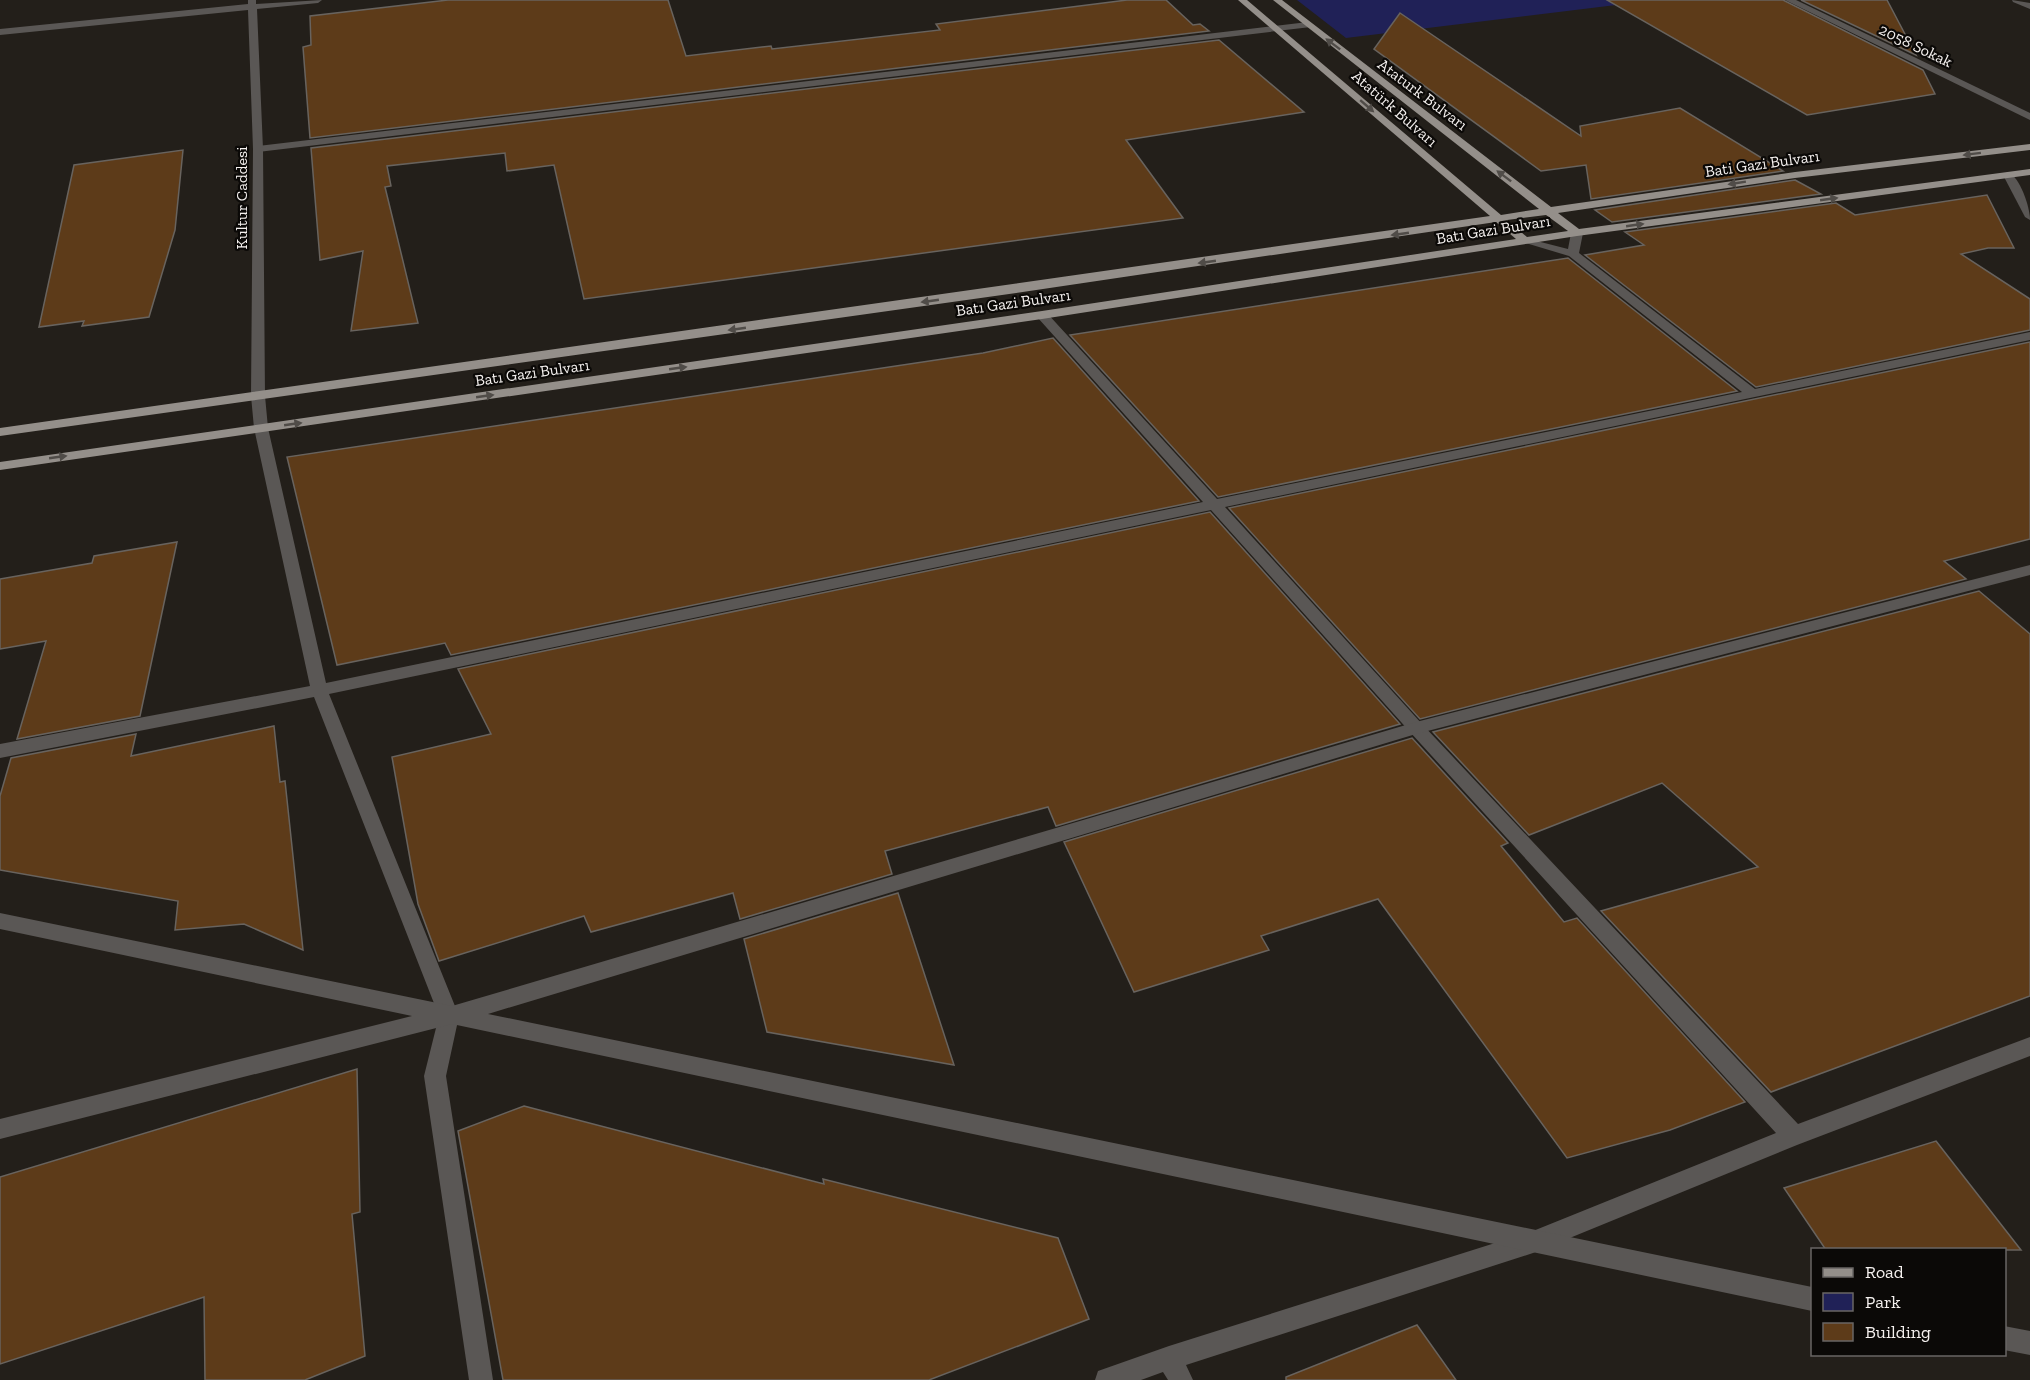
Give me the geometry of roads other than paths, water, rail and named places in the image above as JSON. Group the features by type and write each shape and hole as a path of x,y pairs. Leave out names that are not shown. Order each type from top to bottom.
{"main road":[{"name":"Atatürk Bulvarı","path":"1242,0 1525,241"},
{"name":"Ataturk Bulvarı","path":"1277,0 1577,233"},
{"name":"Bati Gazi Bulvarı","path":"1499,219 1795,174 2030,147"},
{"name":"Batı Gazi Bulvarı","path":"0,466 1042,315 1577,233 2030,172"},
{"name":"Batı Gazi Bulvarı","path":"0,432 1499,219"}],"street":[{"path":"0,32 252,4 318,0"},
{"name":"2058 Sokak","path":"1790,0 2030,117"},
{"path":"2016,0 2030,6"},
{"name":"Kultur Caddesi","path":"252,4 258,149 258,396 261,428 319,690 449,1016"},
{"path":"258,149 1308,25"},
{"path":"2008,175 2030,217"},
{"path":"1574,254 1577,233"},
{"path":"1525,241 1574,254 1752,393"},
{"path":"1042,315 1416,728 1794,1136"},
{"path":"0,751 319,690 2030,336"},
{"path":"0,1129 449,1016 1416,728 2030,570"},
{"path":"0,921 1811,1299"},
{"path":"449,1016 435,1076 481,1380"},
{"path":"1107,1380 1169,1358 1533,1242 1794,1136 2030,1046"},
{"path":"2006,1338 2030,1343"},
{"path":"1169,1358 1181,1380"}]}
